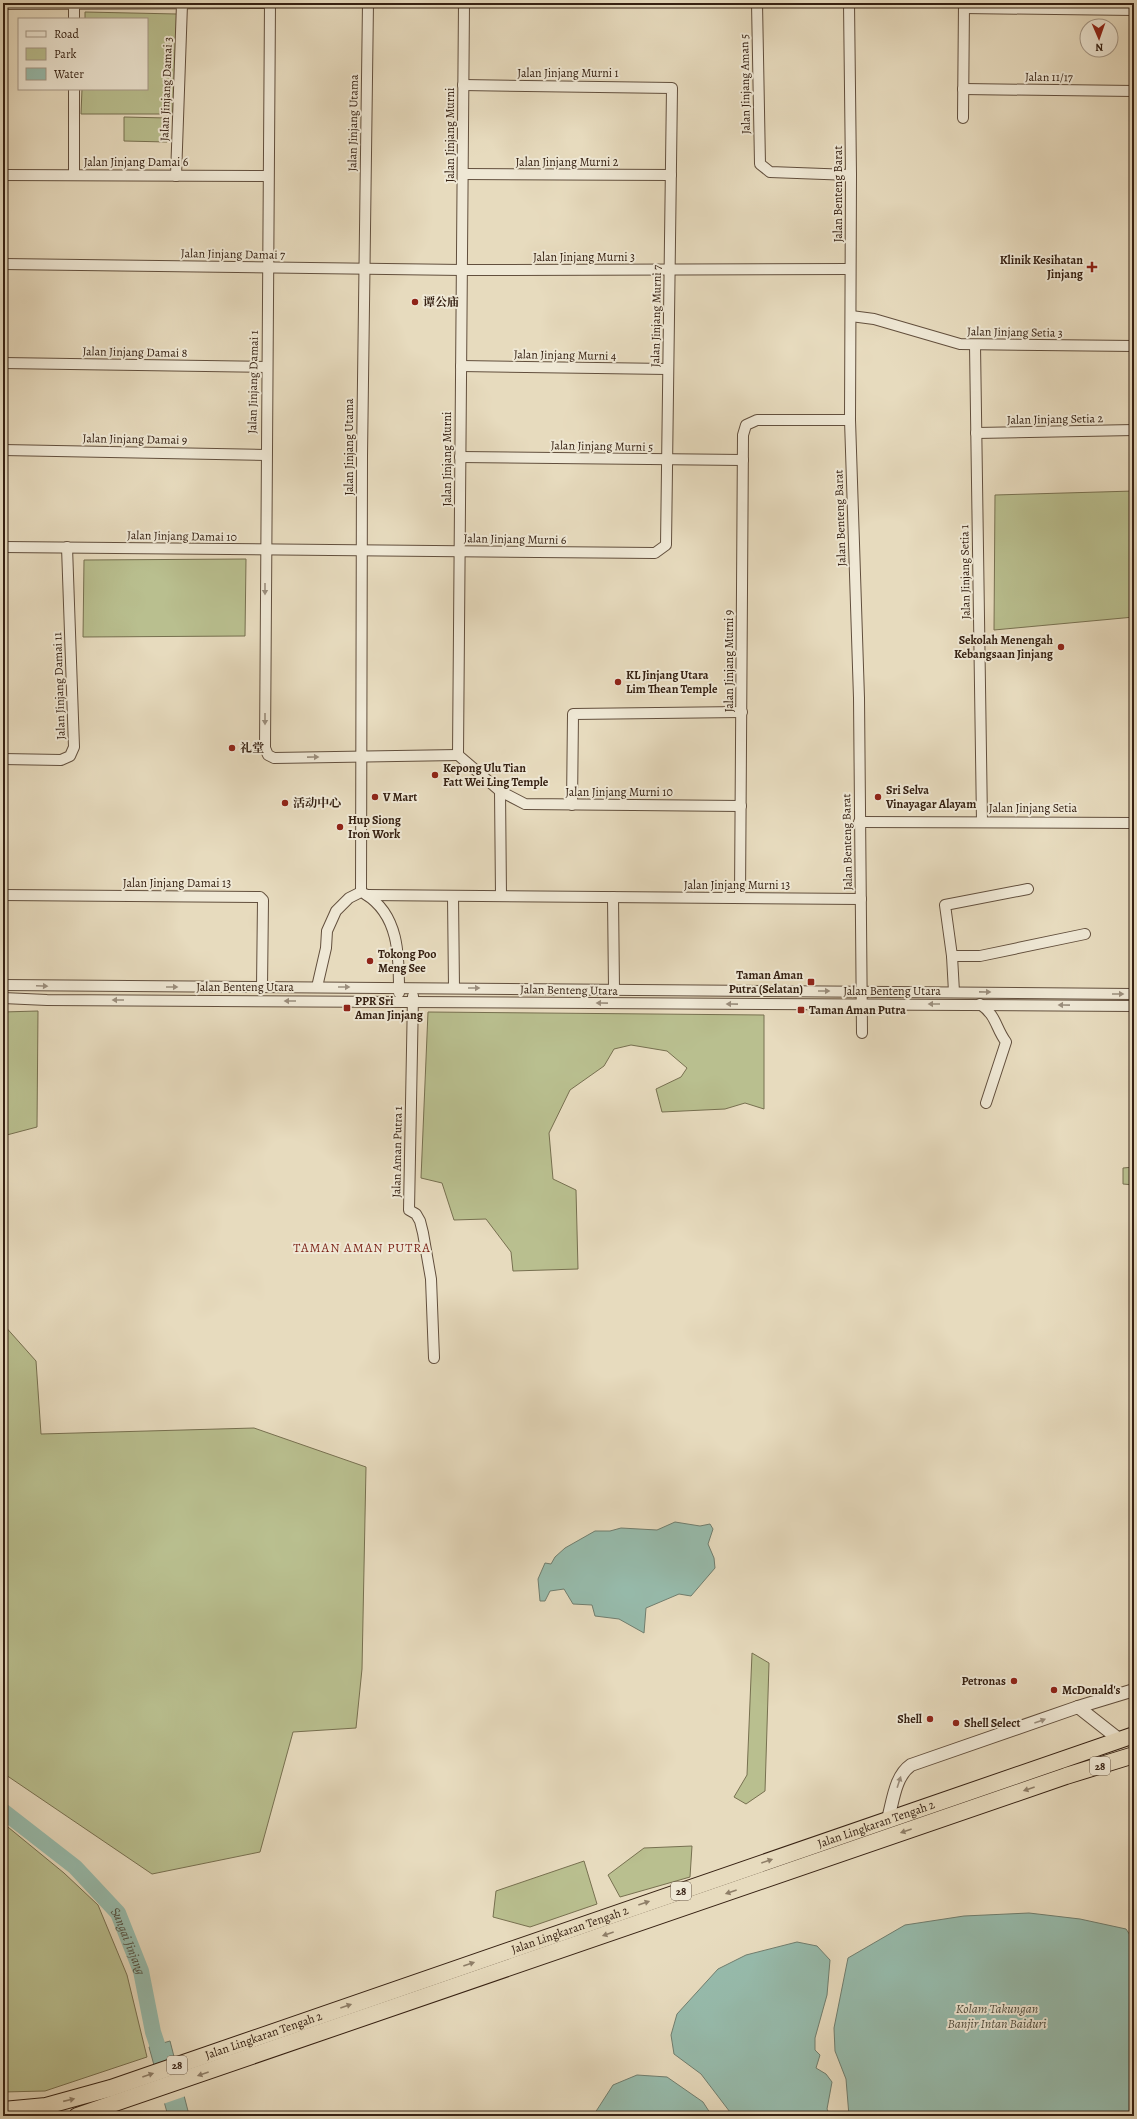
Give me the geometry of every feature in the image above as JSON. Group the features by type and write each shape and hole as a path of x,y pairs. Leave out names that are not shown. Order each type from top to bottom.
{"highway":[{"name":"Jalan Lingkaran Tengah 2","path":"3,2110 46,2106 111,2088 888,1819 1127,1738"},
{"name":"Jalan Lingkaran Tengah 2","path":"78,2116 1066,1776 1134,1755"}],"street":[{"path":"3,4 270,3"},
{"name":"Jalan Jinjang Damai 1","path":"270,3 266,367 265,748 268,755 274,758 362,756"},
{"name":"Jalan Jinjang Utama","path":"364,894 362,551 368,3"},
{"name":"Jalan Jinjang Murni","path":"458,755 464,3"},
{"name":"Jalan Jinjang Aman 5","path":"757,3 760,164 770,172 851,175"},
{"name":"Jalan Benteng Barat","path":"849,3 851,175 850,420 859,698 862,1033"},
{"path":"74,4 74,18"},
{"name":"Jalan Jinjang Damai 3","path":"176,176 182,4"},
{"path":"963,118 964,6 1134,10"},
{"name":"Jalan Jinjang Murni 1","path":"463,85 672,88"},
{"name":"Jalan Jinjang Murni 7","path":"666,545 672,88"},
{"name":"Jalan 11/17","path":"963,89 1134,91"},
{"path":"74,90 74,175"},
{"name":"Jalan Jinjang Murni 2","path":"463,174 671,175"},
{"name":"Jalan Jinjang Damai 6","path":"3,175 268,176"},
{"name":"Jalan Jinjang Damai 7","path":"3,264 462,270"},
{"name":"Jalan Jinjang Murni 3","path":"462,270 850,269"},
{"name":"Jalan Jinjang Setia 3","path":"851,316 874,320 960,344 1134,346"},
{"name":"Jalan Jinjang Setia 1","path":"975,345 982,822"},
{"name":"Jalan Jinjang Damai 8","path":"3,363 266,367"},
{"name":"Jalan Jinjang Murni 4","path":"461,366 668,369"},
{"name":"Jalan Jinjang Murni 9","path":"740,898 742,806 743,435 746,425 757,420 850,420"},
{"name":"Jalan Jinjang Setia 2","path":"976,433 1134,430"},
{"name":"Jalan Jinjang Damai 9","path":"3,450 266,455"},
{"name":"Jalan Jinjang Murni 5","path":"460,457 743,460"},
{"name":"Jalan Jinjang Murni 6","path":"362,551 655,553 666,545"},
{"name":"Jalan Jinjang Damai 10","path":"3,547 362,551"},
{"name":"Jalan Jinjang Damai 11","path":"3,759 61,760 70,756 74,747 67,547"},
{"path":"572,805 573,714 742,712"},
{"path":"362,756 458,755 500,792 501,896"},
{"name":"Jalan Jinjang Murni 10","path":"500,792 526,804 742,806"},
{"name":"Jalan Jinjang Setia","path":"859,822 1134,823"},
{"path":"954,992 952,956 945,905 1028,889"},
{"path":"317,987 326,948 327,931 336,911 349,898 364,894 378,904 389,919 396,937 399,1001"},
{"name":"Jalan Jinjang Murni 13","path":"364,894 861,899"},
{"name":"Jalan Jinjang Damai 13","path":"3,895 260,897 263,900 262,987"},
{"path":"452,896 454,988"},
{"path":"613,897 614,989"},
{"path":"952,956 980,956 1085,934"},
{"name":"Jalan Benteng Utara","path":"3,985 1134,994"},
{"name":"Jalan Aman Putra 1","path":"413,988 409,1210 416,1214 420,1221 432,1286 434,1358"},
{"path":"771,990 771,1004"},
{"name":"Jalan Benteng Utara","path":"3,998 47,1000 1134,1006"},
{"path":"980,1004 990,1011 995,1018 1001,1034 1006,1042 986,1103"},
{"path":"888,1819 903,1770 911,1764 1078,1707 1134,1690"},
{"path":"1078,1707 1127,1738"}],"green space":[{"path":"85,12 177,14 173,114 81,114 82,90 148,90 148,18 85,18"},
{"path":"124,117 167,118 167,142 124,141"},
{"path":"1134,491 1134,617 994,630 995,495"},
{"path":"246,559 245,636 83,637 84,560"},
{"path":"38,1011 37,1127 3,1136 3,1012"},
{"path":"428,1012 764,1015 764,1109 745,1103 725,1109 662,1112 656,1089 681,1077 687,1068 667,1051 631,1045 614,1049 604,1066 570,1090 549,1133 553,1179 576,1190 578,1269 513,1271 511,1252 486,1219 454,1220 442,1183 421,1178"},
{"path":"1134,1167 1134,1185 1123,1184 1123,1168"},
{"path":"3,1324 36,1361 41,1434 254,1428 366,1467 362,1669 356,1728 293,1732 260,1852 152,1874 3,1773"},
{"path":"752,1653 769,1663 765,1791 746,1804 734,1797 747,1775"},
{"path":"3,1823 64,1873 98,1905 127,1975 147,2057 45,2091 3,2092"},
{"path":"692,1846 690,1877 620,1897 608,1875 644,1848"},
{"path":"584,1861 597,1904 530,1927 493,1917 496,1891"}],"water":[{"path":"675,1522 700,1526 710,1524 713,1529 708,1544 714,1558 715,1568 691,1596 679,1594 646,1608 644,1633 619,1619 595,1616 592,1605 573,1604 564,1589 550,1591 545,1601 540,1601 538,1579 545,1563 551,1564 555,1557 565,1548 595,1531 610,1531 621,1528 657,1530"},
{"name":"Kolam Takungan Banjir Intan Baiduri","path":"1029,1913 1080,1919 1126,1929 1134,1941 1134,2116 849,2116 846,2079 835,2051 834,2028 848,1958 905,1925 964,1916"},
{"path":"797,1942 817,1946 830,1960 827,1995 815,2038 815,2050 820,2055 816,2068 826,2074 832,2082 827,2109 830,2116 733,2116 701,2074 674,2054 671,2035 677,2014 718,1969 746,1955"},
{"path":"170,2041 190,2116 168,2116 149,2047"},
{"path":"637,2075 667,2077 703,2102 712,2116 593,2116 613,2085"}],"pier":[{"path":"181,2076 186,2096 163,2104 157,2084"}],"waterway":[{"name":"Sungai Jinjang","path":"3,1811 75,1867 118,1913 141,1971 153,2032 164,2065"}],"place":[{"name":"Klinik Kesihatan Jinjang","path":"1092,267"},
{"name":"谭公庙","path":"415,302"},
{"name":"Sekolah Menengah Kebangsaan Jinjang","path":"1061,647"},
{"name":"KL Jinjang Utara Lim Thean Temple","path":"618,682"},
{"name":"礼堂","path":"232,748"},
{"name":"Kepong Ulu Tian Fatt Wei Ling Temple","path":"435,775"},
{"name":"V Mart","path":"375,797"},
{"name":"Sri Selva Vinayagar Alayam","path":"878,797"},
{"name":"活动中心","path":"285,803"},
{"name":"Hup Siong Iron Work","path":"340,827"},
{"name":"Tokong Poo Meng See","path":"370,961"},
{"name":"Taman Aman Putra (Selatan)","path":"811,982"},
{"name":"PPR Sri Aman Jinjang","path":"347,1008"},
{"name":"Taman Aman Putra","path":"801,1010"},
{"name":"Petronas","path":"1014,1681"},
{"name":"McDonald's","path":"1054,1690"},
{"name":"Shell","path":"930,1719"},
{"name":"Shell Select","path":"956,1723"}],"district":[{"name":"TAMAN AMAN PUTRA","path":"362,1247"}]}
